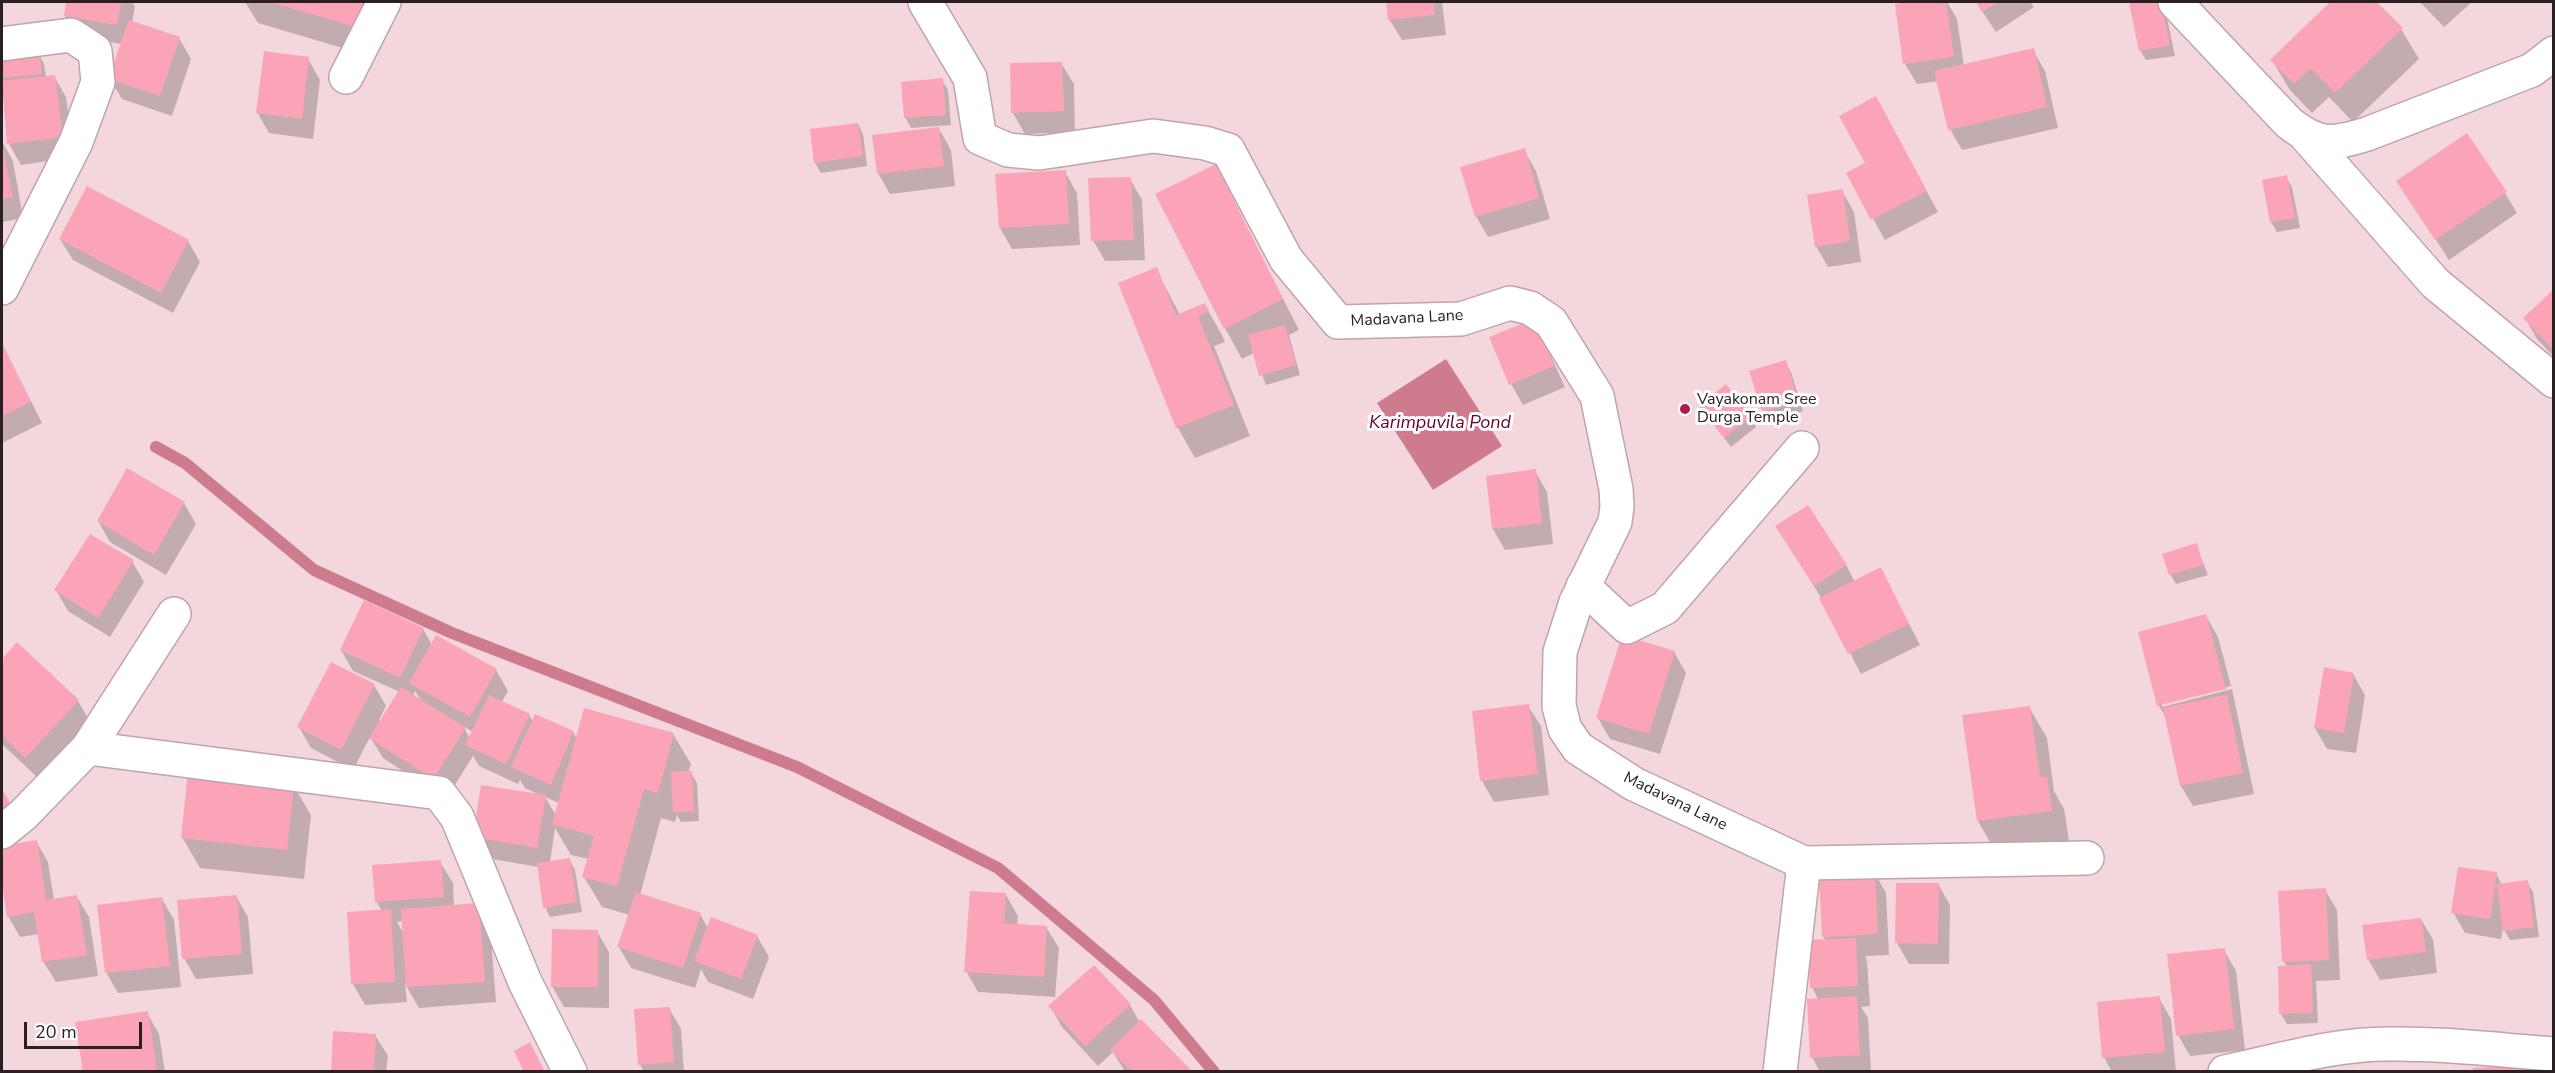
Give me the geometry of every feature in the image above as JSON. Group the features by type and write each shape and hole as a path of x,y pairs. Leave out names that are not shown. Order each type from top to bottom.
{"street":[{"path":"346,77 384,2"},
{"name":"Madavana Lane","path":"925,2 970,78 980,138 1008,150 1040,153 1154,136 1205,143 1228,150 1286,259 1338,322 1461,319 1510,303 1530,308 1551,322 1597,396 1616,489 1615,522 1583,586 1560,652 1559,706 1565,729 1578,748 1634,784 1804,863"},
{"path":"2175,2 2289,123 2306,136 2435,283 2553,381"},
{"path":"2,44 71,35 95,51 98,82 76,142 2,288"},
{"path":"2306,136 2325,142 2345,141 2367,134 2532,70 2553,53"},
{"path":"1583,586 1627,627 1665,608 1802,448"},
{"path":"2,832 23,815 88,748 174,614"},
{"path":"88,748 439,793 457,818 525,982 570,1071"},
{"path":"1780,1071 1804,863 2087,858"},
{"path":"2224,1071 2343,1047 2386,1044 2446,1045 2553,1054"}],"water":[{"name":"Karimpuvila Pond","path":"1446,359 1502,446 1433,490 1377,403"}],"building":[{"path":"66,2 121,2 117,25 64,16"},
{"path":"270,2 363,2 356,27"},
{"path":"1386,2 1433,2 1435,15 1388,20"},
{"path":"1946,2 1954,57 1903,64 1895,4"},
{"path":"1976,2 1998,2 1982,12"},
{"path":"2161,2 2170,45 2139,51 2129,3"},
{"path":"2330,2 2377,2 2403,28 2335,93 2311,68 2294,84 2270,60"},
{"path":"129,20 180,37 160,96 108,79"},
{"path":"2034,48 2047,107 1948,130 1934,71"},
{"path":"264,51 309,57 302,119 256,113"},
{"path":"39,52 42,74 2,78 2,55"},
{"path":"1062,62 1064,111 1011,113 1010,63"},
{"path":"55,75 63,137 7,144 2,81"},
{"path":"943,78 946,115 904,118 901,82"},
{"path":"1876,96 1927,191 1871,220 1846,173 1865,163 1839,116"},
{"path":"858,123 863,156 814,163 810,129"},
{"path":"939,127 944,166 877,174 872,135"},
{"path":"2467,133 2507,192 2435,240 2396,181"},
{"path":"2,145 13,197 2,199"},
{"path":"1525,148 1539,198 1475,217 1460,167"},
{"path":"1216,164 1283,299 1224,329 1155,194"},
{"path":"1066,170 1069,224 999,228 995,174"},
{"path":"2287,175 2295,218 2270,222 2262,180"},
{"path":"1131,177 1134,240 1091,241 1088,178"},
{"path":"87,186 189,240 161,293 59,239"},
{"path":"1843,189 1850,241 1815,247 1807,195"},
{"path":"1157,267 1176,315 1205,303 1209,311 1198,316 1234,405 1176,428 1118,283"},
{"path":"2554,289 2554,350 2523,318"},
{"path":"1534,319 1554,366 1509,385 1489,337"},
{"path":"1285,325 1296,365 1259,376 1248,335"},
{"path":"2,343 31,402 2,416"},
{"path":"1786,360 1798,401 1762,412 1749,371"},
{"path":"1726,384 1751,416 1724,438 1699,406"},
{"path":"127,468 185,502 154,555 97,521"},
{"path":"1536,469 1542,523 1492,529 1486,476"},
{"path":"1808,505 1847,565 1814,586 1775,526"},
{"path":"90,534 134,560 98,618 54,590"},
{"path":"2197,543 2203,565 2169,575 2162,554"},
{"path":"1881,567 1909,624 1848,654 1819,598"},
{"path":"364,600 424,628 400,678 340,650"},
{"path":"2206,614 2226,689 2157,706 2138,632"},
{"path":"436,635 497,669 470,717 409,683"},
{"path":"1622,635 1675,651 1649,734 1596,718"},
{"path":"17,642 79,700 25,758 2,735 2,659"},
{"path":"331,662 375,684 341,750 297,727"},
{"path":"2324,667 2354,673 2344,733 2314,728"},
{"path":"401,687 466,728 433,779 369,738"},
{"path":"489,695 530,714 506,764 465,745"},
{"path":"2227,695 2243,773 2180,786 2163,708"},
{"path":"1529,704 1538,774 1480,781 1472,711"},
{"path":"2030,706 2040,777 2047,777 2052,811 1977,821 1962,715"},
{"path":"584,708 674,733 658,793 644,789 617,886 582,877 594,836 552,824"},
{"path":"535,714 574,731 551,785 511,767"},
{"path":"692,771 694,811 673,812 671,772"},
{"path":"188,772 294,784 287,850 181,838"},
{"path":"481,785 546,795 537,848 473,837"},
{"path":"2,789 13,808 2,815"},
{"path":"37,840 46,900 77,895 87,955 42,962 34,912 7,917 2,884 2,846"},
{"path":"570,858 577,902 543,908 537,863"},
{"path":"441,860 444,897 375,902 372,865"},
{"path":"2458,867 2497,872 2490,919 2451,913"},
{"path":"1875,871 1878,934 1822,937 1819,874"},
{"path":"2528,880 2534,927 2503,931 2497,884"},
{"path":"1896,883 1939,883 1938,944 1895,943"},
{"path":"2326,888 2329,960 2282,962 2278,891"},
{"path":"970,891 1006,893 1004,923 1047,926 1044,977 964,972"},
{"path":"636,892 701,913 683,968 617,947"},
{"path":"237,895 242,954 182,959 177,900"},
{"path":"162,897 170,966 105,973 97,905"},
{"path":"479,903 485,982 406,987 401,909"},
{"path":"391,909 395,982 351,984 347,912"},
{"path":"711,917 758,935 741,979 694,961"},
{"path":"2421,918 2426,952 2367,960 2362,925"},
{"path":"552,929 598,930 598,987 551,987"},
{"path":"1856,938 1858,986 1810,988 1808,940"},
{"path":"2225,948 2234,1029 2176,1036 2167,954"},
{"path":"2311,964 2313,1013 2279,1014 2278,966"},
{"path":"1094,965 1131,1004 1085,1046 1048,1006"},
{"path":"1857,996 1860,1055 1810,1058 1807,999"},
{"path":"2160,996 2165,1052 2102,1058 2097,1002"},
{"path":"670,1007 674,1062 638,1065 634,1009"},
{"path":"148,1011 157,1071 83,1072 75,1022"},
{"path":"1141,1019 1193,1072 1132,1072 1110,1050"},
{"path":"333,1031 376,1034 374,1072 331,1072"},
{"path":"530,1042 545,1072 524,1072 514,1051"},
{"path":"2526,1065 2526,1072 2473,1072 2473,1068"}],"waterway":[{"path":"156,447 185,463 314,570 452,633 797,767 998,868 1154,1000 1214,1072"}],"place":[{"name":"Vayakonam Sree Durga Temple","path":"1685,409"}]}
